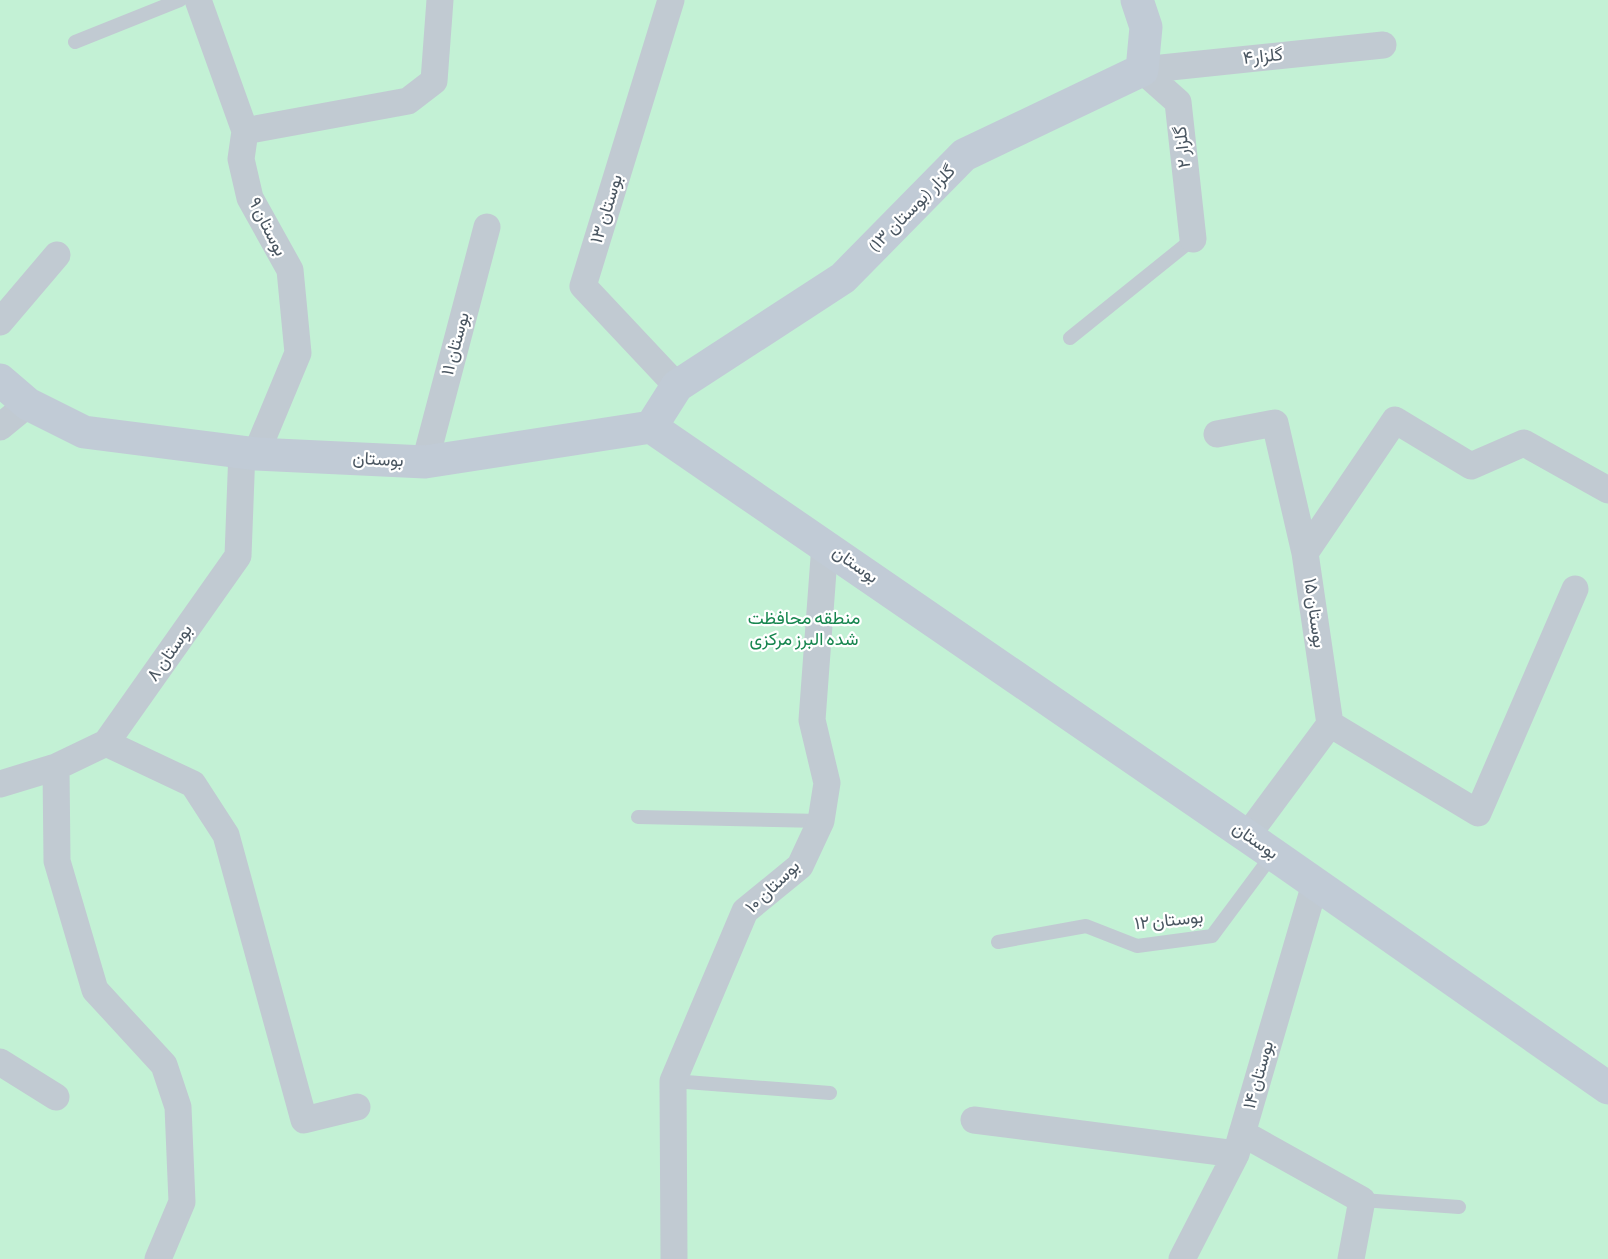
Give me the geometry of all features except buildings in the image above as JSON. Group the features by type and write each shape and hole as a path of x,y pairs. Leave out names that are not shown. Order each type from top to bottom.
{"street":[{"name":"بوستان ۹","path":"198,0 245,131 241,159 250,198 290,270 298,353 249,452"},
{"path":"245,131 408,101 434,81 440,0"},
{"name":"بوستان ۱۳","path":"671,0 583,286 677,386"},
{"path":"1137,0 1146,27 1142,70"},
{"name":"گلزار۴","path":"1142,70 1383,45"},
{"name":"گلزار (بوستان ۱۳)","path":"651,427 677,386 843,278 964,155 1142,70"},
{"name":"گلزار ۲","path":"1142,70 1178,102 1193,239"},
{"name":"بوستان ۱۱","path":"425,462 488,226"},
{"path":"0,322 57,255"},
{"name":"بوستان","path":"0,380 28,404 84,432 249,452 425,462 651,427 825,544 1608,1088"},
{"path":"0,427 28,404"},
{"path":"1305,553 1395,420 1471,466 1524,443 1608,490"},
{"name":"بوستان ۱۵","path":"1217,435 1275,423 1305,553 1330,724"},
{"name":"بوستان ۸","path":"106,743 238,556 249,452"},
{"name":"بوستان ۱۰","path":"674,1259 673,1082 745,911 800,866 821,821 828,783 812,720 825,544"},
{"path":"1260,845 1330,724 1478,813 1575,589"},
{"path":"0,784 56,766 106,743 193,784 226,835 304,1120 357,1107"},
{"path":"56,766 57,861 95,990 164,1065 178,1107 182,1202 158,1259"},
{"name":"بوستان ۱۴","path":"1182,1259 1239,1144 1314,884"},
{"path":"0,1062 56,1096"},
{"path":"974,1120 1239,1144 1362,1200 1351,1259"}],"lane":[{"path":"75,42 180,0"},
{"path":"1070,338 1193,239"},
{"path":"638,817 821,821"},
{"name":"بوستان ۱۲","path":"998,942 1086,926 1137,946 1212,936 1260,845"},
{"path":"673,1082 830,1093"},
{"path":"1362,1200 1460,1207"}],"green space":[{"name":"منطقه محافظت شده البرز مرکزی","path":"0,0 1608,0 1608,1259 0,1259"}]}
